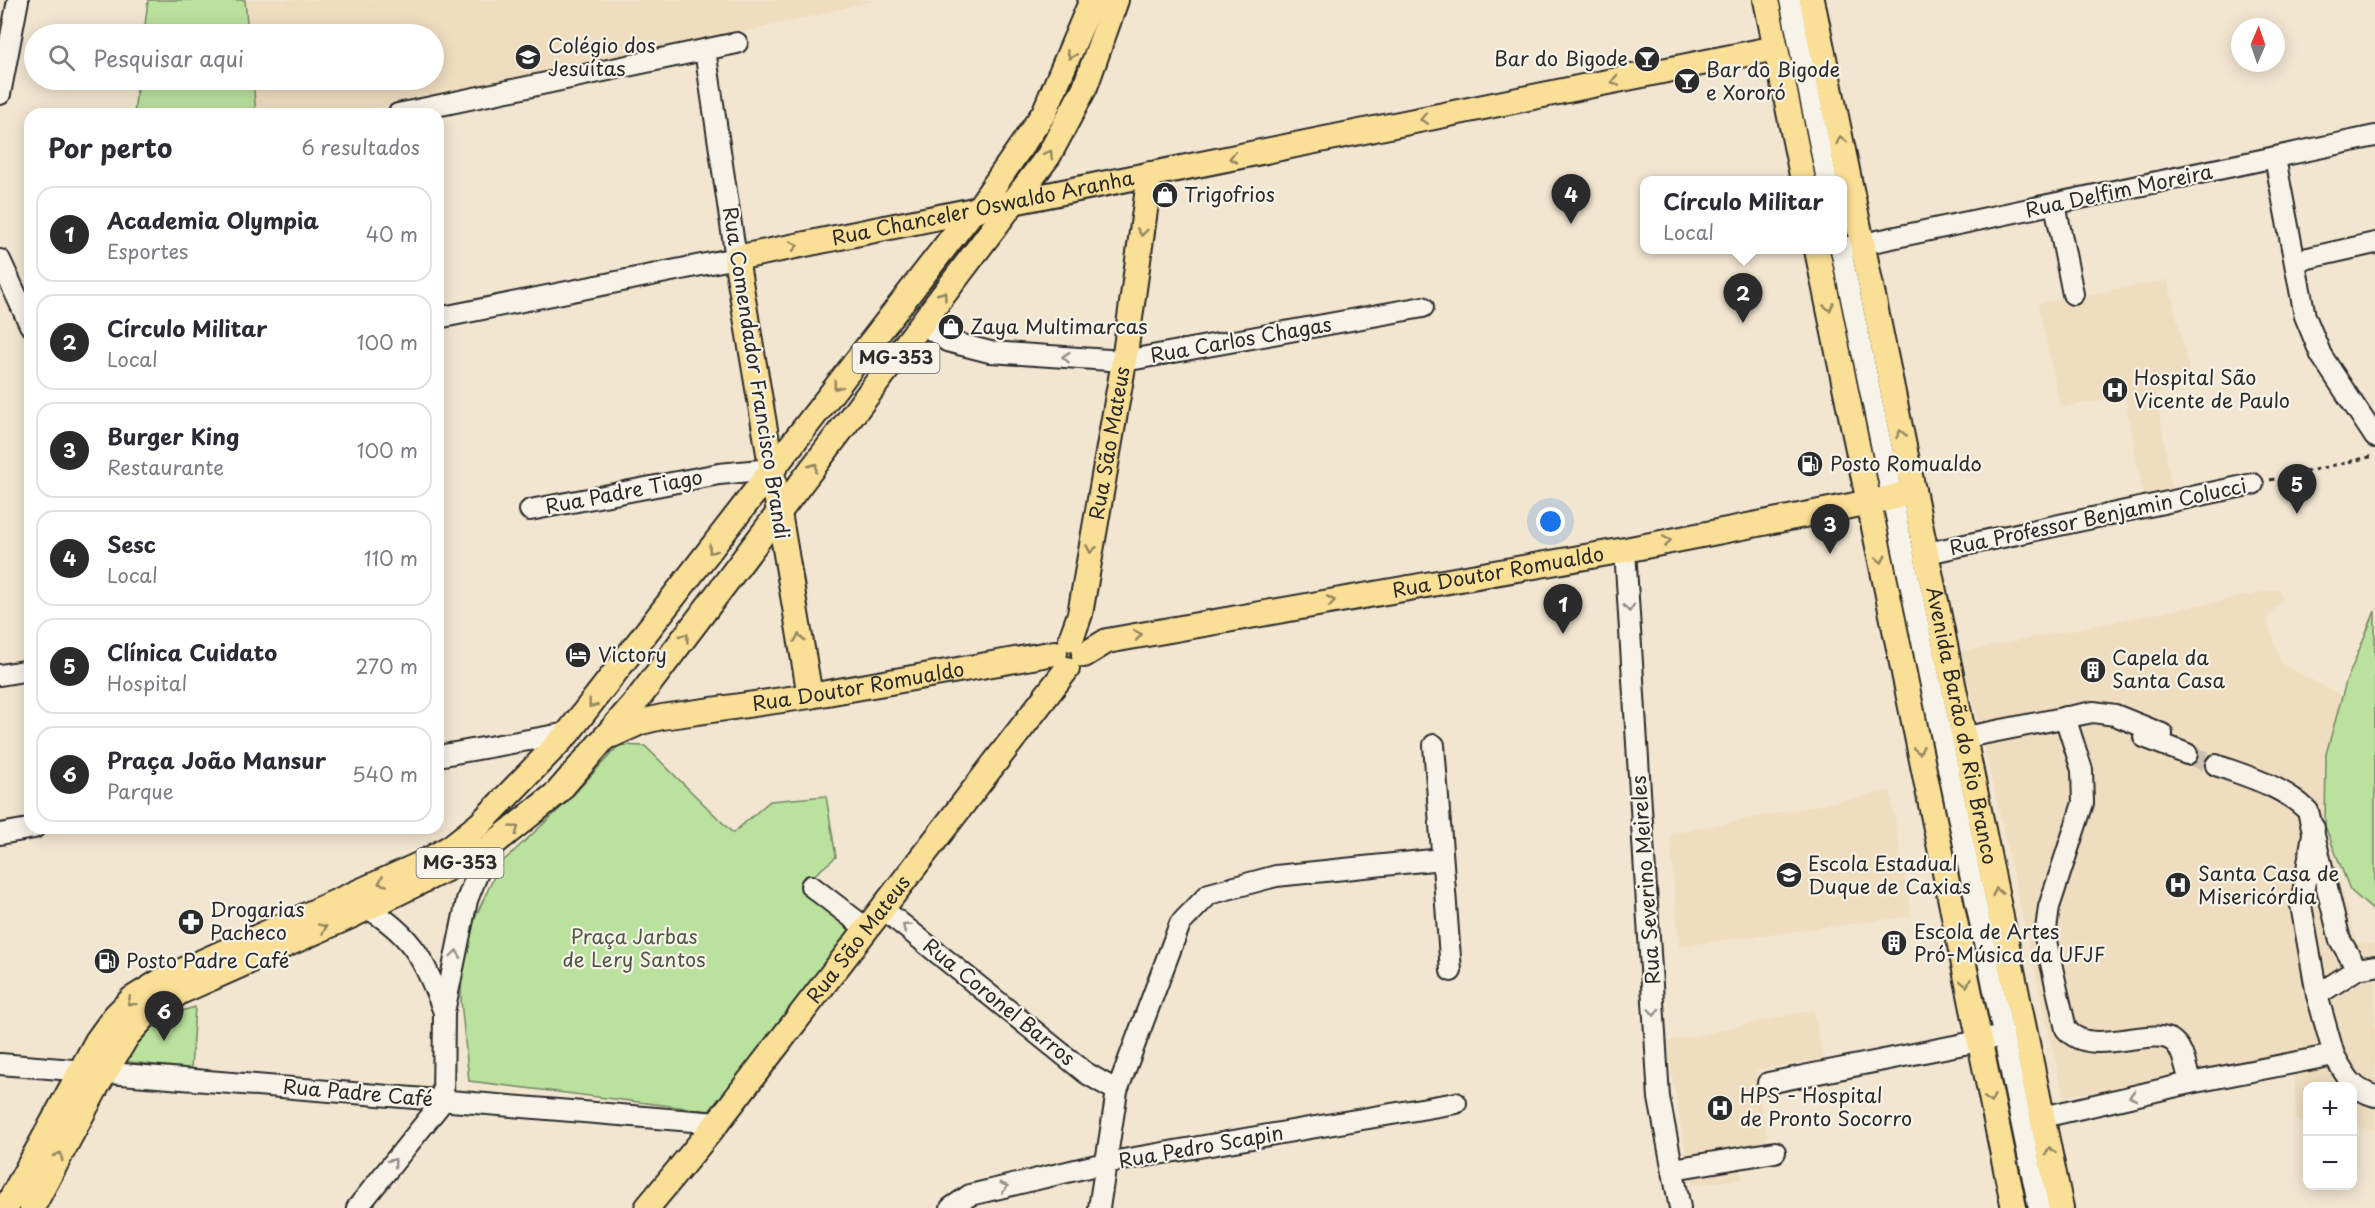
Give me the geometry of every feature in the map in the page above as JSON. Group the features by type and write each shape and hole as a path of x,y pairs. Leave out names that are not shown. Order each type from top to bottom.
{"main road":[{"name":"MG-353","path":"12,1201 97,1041 115,1016 132,999 166,978 413,868 452,847 480,824 568,733 745,508 771,469 972,212 978,209 1044,113 1092,0"},
{"name":"MG-353","path":"32,1208 96,1086 107,1073 127,1036 147,1014 180,992 366,908 487,849 557,793 638,699 1049,155 1085,87 1116,0"},
{"path":"1766,0 1802,176"},
{"name":"Avenida Barão do Rio Branco","path":"1812,0 1838,176"},
{"name":"Rua Chanceler Oswaldo Aranha","path":"736,258 1776,48"},
{"name":"Rua São Mateus","path":"647,1208 717,1123 883,909 1069,654 1080,614 1124,361 1150,174"},
{"name":"Avenida Barão do Rio Branco","path":"1848,248 1891,497 1978,1042 2014,1208"},
{"name":"Avenida Barão do Rio Branco","path":"1818,254 1891,497 1927,553 1954,739 2043,1117 2061,1208"},
{"name":"Rua Comendador Francisco Brandi","path":"736,258 810,696"},
{"name":"Rua Doutor Romualdo","path":"604,739 641,722 662,717 810,696 1069,654 1107,641 1625,550 1891,497"},
{"path":"745,508 778,514"},
{"path":"1080,614 1086,630 1107,641"}],"street":[{"path":"0,94 7,14 18,0"},
{"path":"1790,0 1826,176"},
{"path":"1776,48 1790,37 1795,23"},
{"path":"427,108 737,43"},
{"name":"Rua Comendador Francisco Brandi","path":"705,50 736,258"},
{"name":"Rua Delfim Moreira","path":"1848,248 2375,136"},
{"path":"2275,158 2305,316 2321,355 2375,437"},
{"path":"2055,204 2073,294"},
{"path":"2295,261 2375,243"},
{"name":"Rua Chanceler Oswaldo Aranha","path":"444,317 736,258"},
{"path":"0,260 24,312"},
{"name":"Rua Carlos Chagas","path":"922,323 947,341 990,352 1124,361 1423,307"},
{"name":"Rua Padre Tiago","path":"530,510 719,474 771,469"},
{"name":"Rua Padre Tiago","path":"719,474 735,482 742,490 745,508"},
{"name":"Rua Professor Benjamin Colucci","path":"1927,553 2253,484"},
{"name":"Avenida Barão do Rio Branco","path":"1891,497 1954,739 2004,1036 2039,1208"},
{"name":"Rua Severino Meireles","path":"1625,550 1659,1098 1680,1208"},
{"path":"0,675 24,671"},
{"path":"638,699 662,717"},
{"path":"1954,739 2065,717 2104,713 2162,734"},
{"path":"2065,717 2080,725 2103,722 2187,754"},
{"path":"2065,717 2082,770 2083,803 2049,907 2045,937 2066,1029 2072,1036 2085,1042 2165,1036 2178,1045 2190,1083"},
{"path":"444,755 568,733"},
{"path":"1434,745 1451,971"},
{"path":"2216,765 2295,797 2308,811 2340,940 2366,968 2317,995"},
{"path":"2314,828 2301,905 2317,995 2334,1056 2349,1081 2360,1092 2375,1096"},
{"path":"0,834 24,830"},
{"path":"357,1208 443,1101 444,1012 467,900 487,849"},
{"path":"1099,1208 1117,1091 1180,924 1209,894 1276,876 1442,859"},
{"path":"812,886 867,930"},
{"path":"366,908 386,920 415,948 424,962 444,1012"},
{"name":"Rua Coronel Barros","path":"883,909 1086,1073 1117,1091"},
{"path":"1767,1083 2004,1036"},
{"path":"2043,1117 2190,1083 2334,1056"},
{"name":"Rua Padre Café","path":"0,1064 717,1123"},
{"name":"Rua Pedro Scapin","path":"951,1208 970,1195 1105,1163 1456,1103"},
{"path":"1673,1169 1775,1152"}],"path":[{"name":"Rua Professor Benjamin Colucci","path":"2253,484 2375,456"}],"shaded area":[{"name":"Colégio dos Jesuítas","path":"245,0 876,0 794,21 379,108 255,108 254,90 444,90 444,24 247,24"},
{"name":"Hospital São Vicente de Paulo","path":"2168,280 2193,386 2156,393 2172,489 2143,495 2125,397 2060,407 2038,303"},
{"name":"Santa Casa de Misericórdia","path":"2280,589 2283,600 2267,618 2281,663 2363,708 2326,827 2357,943 2375,944 2375,1130 2357,1127 2357,1082 2303,1082 2303,1121 2296,1120 2294,1066 2063,1096 1984,745 1960,652"},
{"name":"Escola Estadual Duque de Caxias","path":"1890,791 1912,916 1679,946 1670,834"},
{"name":"HPS - Hospital de Pronto Socorro","path":"1814,1010 1823,1059 1755,1070 1769,1147 1738,1153 1742,1179 1692,1185 1666,1042"}],"green space":[{"path":"148,0 245,0 247,24 145,24"},
{"path":"137,90 254,90 255,108 135,108"},
{"path":"2375,611 2375,912 2350,890 2325,826 2326,754 2346,682"},
{"name":"Praça Jarbas de Lery Santos","path":"619,745 645,746 733,833 770,801 826,796 836,857 800,887 854,934 711,1111 469,1081 461,1001 462,962 467,935 500,864 564,805"},
{"path":"195,1007 191,1069 121,1061 151,1020"}],"tunnel":[{"path":"2187,754 2216,765"}],"place":[{"name":"Colégio dos Jesuítas","path":"528,57"},
{"name":"Bar do Bigode","path":"1647,59"},
{"name":"Bar do Bigode e Xororó","path":"1687,81"},
{"name":"Trigofrios","path":"1165,195"},
{"name":"Sesc","path":"1571,224"},
{"name":"Círculo Militar","path":"1743,323"},
{"name":"Zaya Multimarcas","path":"951,327"},
{"name":"Hospital São Vicente de Paulo","path":"2115,390"},
{"name":"Posto Romualdo","path":"1810,464"},
{"name":"Clínica Cuidato","path":"2297,514"},
{"name":"Burger King","path":"1830,554"},
{"name":"Academia Olympia","path":"1563,634"},
{"name":"Victory","path":"578,655"},
{"name":"Capela da Santa Casa","path":"2093,670"},
{"name":"Escola Estadual Duque de Caxias","path":"1789,875"},
{"name":"Santa Casa de Misericórdia","path":"2178,885"},
{"name":"Drogarias Pacheco","path":"191,922"},
{"name":"Escola de Artes Pró-Música da UFJF","path":"1894,943"},
{"name":"Posto Padre Café","path":"107,961"},
{"name":"Praça João Mansur","path":"164,1041"},
{"name":"HPS - Hospital de Pronto Socorro","path":"1720,1108"}]}
